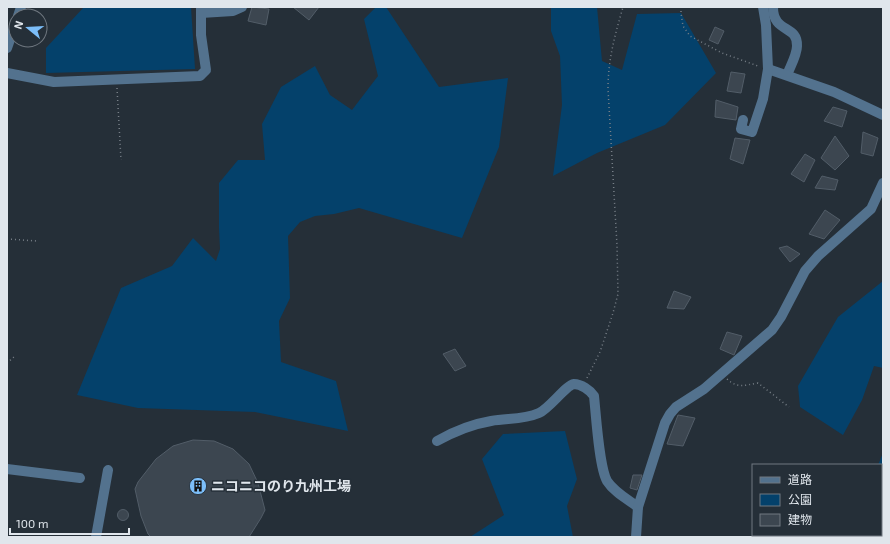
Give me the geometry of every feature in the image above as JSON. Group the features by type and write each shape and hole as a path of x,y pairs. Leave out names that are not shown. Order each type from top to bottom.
{"street":[{"path":"7,73 54,82 200,76 206,70 201,10 233,11 242,7"},
{"path":"744,120 741,129 752,132 762,99 768,68 766,24 763,7"},
{"path":"773,7 773,15 777,23 796,37 797,47 787,75"},
{"path":"768,68 834,92 883,114"},
{"path":"636,537 638,507 665,423 670,414 676,407 704,389 772,330 781,317 804,271 818,256 871,209 883,183"},
{"path":"437,441 466,428 490,421 522,418 541,412 570,385 575,384 591,392 594,396 602,461 607,480 614,489 638,507"},
{"path":"7,469 80,478"},
{"path":"96,537 108,470"}],"path":[{"path":"590,372 614,313 618,294 608,70 611,50 623,7"},
{"path":"681,7 683,26 690,36 722,53 768,68"},
{"path":"114,80 116,86 121,160"},
{"path":"7,239 37,241"},
{"path":"7,363 14,357"},
{"path":"721,374 732,384 738,386 758,382 788,407"}],"green space":[{"path":"84,7 191,7 195,69 46,73 46,48 48,48 48,46"},
{"path":"376,7 386,7 439,87 508,78 499,147 462,238 359,208 334,214 315,216 300,222 288,236 290,298 279,321 281,362 336,381 348,431 255,412 138,408 77,395 121,288 172,266 193,238 216,261 220,249 219,183 238,160 265,160 262,124 281,87 315,66 330,95 352,110 378,76 364,19"},
{"path":"551,7 597,7 602,61 622,70 637,14 681,13 716,73 665,125 597,153 553,176 562,105 560,56 551,31"},
{"path":"883,281 883,368 874,366 862,400 843,435 800,407 798,386 838,317"},
{"path":"565,431 577,479 567,506 573,537 470,537 504,515 482,459 503,434"},
{"path":"883,453 882,528 882,464 878,464"}],"building":[{"path":"252,7 269,9 266,25 248,21"},
{"path":"293,7 319,7 309,20"},
{"path":"715,27 724,31 718,44 709,40"},
{"path":"731,72 745,74 741,93 727,91"},
{"path":"716,100 738,107 736,120 715,117"},
{"path":"833,107 847,111 842,127 824,121"},
{"path":"863,132 878,138 873,156 861,153"},
{"path":"835,136 849,156 835,170 821,158"},
{"path":"735,138 750,140 743,164 730,159"},
{"path":"805,154 815,160 804,182 791,174"},
{"path":"822,176 838,180 835,190 815,188"},
{"path":"825,210 840,220 824,239 809,234"},
{"path":"787,246 800,254 790,262 779,248"},
{"path":"674,291 691,297 684,309 667,308"},
{"path":"727,332 742,336 734,355 720,349"},
{"path":"455,349 466,366 455,371 443,354"},
{"path":"678,415 695,418 683,446 667,444"},
{"name":"ニコニコのり九州工場","path":"193,440 214,441 233,449 249,464 258,483 265,510 249,537 151,537 148,534 141,516 135,489 138,482 156,459 173,446"},
{"path":"633,475 642,475 637,490 630,488"},
{"path":"121,510 125,510 127,511 127,519 121,520 118,517 118,513"}],"place":[{"name":"ニコニコのり九州工場","path":"198,486"}]}
